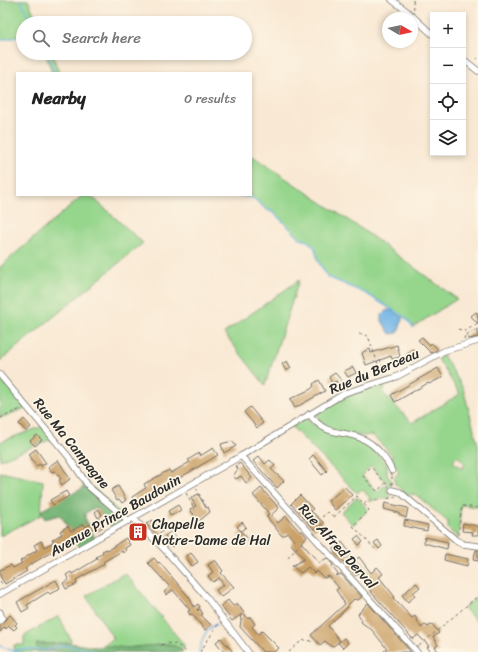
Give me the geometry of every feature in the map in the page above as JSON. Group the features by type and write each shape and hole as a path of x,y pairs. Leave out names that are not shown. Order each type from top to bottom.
{"street":[{"path":"392,0 407,12"},
{"path":"418,21 430,32"},
{"path":"466,61 478,71"},
{"name":"Rue du Berceau","path":"241,456 309,414 355,388 385,381 407,372 444,351 478,341"},
{"name":"Rue Ma Campagne","path":"0,375 68,456 92,490 131,519 165,550 207,598 248,652"},
{"path":"309,414 324,429 364,439 388,460 392,471"},
{"name":"Avenue Prince Baudouin","path":"0,594 241,456"},
{"name":"Rue Alfred Derval","path":"241,456 416,651"},
{"path":"392,490 405,496 457,541 466,545 478,546"},
{"path":"0,612 2,618 0,621"}],"path":[{"path":"413,0 414,12"},
{"path":"464,345 466,331 478,323"},
{"path":"458,329 463,329 466,331"},
{"path":"359,334 368,336 385,381"},
{"path":"380,359 385,381"},
{"path":"0,418 28,407"},
{"path":"386,483 377,491 362,475 371,467 386,483 392,490"},
{"path":"392,471 392,490"},
{"path":"194,483 206,507"},
{"path":"183,489 195,510"},
{"path":"322,517 328,512 334,517 357,496 369,510 353,526 375,549"},
{"path":"364,504 405,496"},
{"path":"457,541 462,506 478,508"},
{"path":"288,558 301,543 303,543"},
{"path":"416,651 478,596"},
{"path":"200,652 223,620"},
{"path":"289,652 303,640 312,642"},
{"path":"161,645 175,643 186,652"}],"green space":[{"path":"0,0 28,0 35,16 16,16 16,37 0,40"},
{"path":"47,60 54,60 59,72 52,72"},
{"path":"252,156 363,230 457,299 413,327 407,319 367,294 328,277 318,261 315,248 308,241 301,239 274,213 266,209 253,198 242,196 252,196"},
{"path":"82,196 91,196 143,243 0,361 0,267"},
{"path":"299,280 265,385 224,333"},
{"path":"443,355 463,388 478,445 478,507 461,505 458,538 448,529 448,522 415,494 408,495 395,484 394,478 399,472 391,461 392,455 373,436 356,436 338,432 323,424 318,418 317,412 356,392 383,386 385,387 383,393 412,423 460,394 438,359","holes":["457,456 465,463 462,469 453,462"]},
{"path":"0,375 28,407 0,418"},
{"path":"306,419 324,431 360,441 368,445 387,464 387,475 392,484 389,485 371,466 362,475 377,492 386,484 388,486 387,492 391,497 368,501 370,498 362,489 357,493 292,427"},
{"path":"43,426 54,438 0,460 0,442"},
{"path":"0,472 43,481 41,515 0,536"},
{"path":"82,477 129,521 123,524 118,517 83,488"},
{"path":"85,488 122,522 112,528 96,508 85,513 85,518 96,540 81,548 77,545 62,517 59,515 45,519 41,513 42,510"},
{"path":"357,497 368,510 353,525 341,512"},
{"path":"125,573 185,646 181,649 169,644 126,648 102,646 113,638 86,596"},
{"path":"478,596 478,623 464,608"},
{"path":"59,616 71,640 70,643 37,644 47,652 14,652 14,645 24,645 24,636"},
{"path":"70,643 95,647 111,646 126,648 169,644 181,649 183,652 63,652 54,650 38,650 36,644"},
{"path":"57,649 63,652 47,652"}],"water":[{"path":"387,310 393,311 403,318 398,333 390,334 382,321 382,315"}],"building":[{"path":"476,312 478,314 478,324 471,316"},
{"path":"478,329 478,337 469,339 466,335"},
{"path":"422,337 430,345 431,343 438,349 431,353 418,340"},
{"path":"397,345 400,357 392,359 391,356 366,365 362,353 365,351 370,349 371,353"},
{"path":"413,349 418,358 410,362 406,355"},
{"path":"287,361 291,368 286,371 282,364"},
{"path":"353,367 356,373 348,377 344,371"},
{"path":"438,368 443,377 429,384 428,383 395,402 391,395"},
{"path":"335,373 343,382 338,384 336,381 332,383 329,377"},
{"path":"319,380 325,391 295,408 290,399 311,389 314,386 313,384"},
{"path":"250,407 263,423 257,428 244,412"},
{"path":"24,419 31,427 26,431 19,424"},
{"path":"37,435 42,440 35,446 30,441"},
{"path":"232,441 236,446 224,453 221,444"},
{"path":"213,448 218,455 171,483 170,481 159,487 155,492 135,502 132,497 146,488 144,484 169,470 171,473 190,462 188,460 199,453 200,456"},
{"path":"36,449 46,463 41,466 40,464 36,466 29,454"},
{"path":"313,455 327,471 322,475 309,459"},
{"path":"259,456 265,464 270,460 275,466 271,469 284,481 277,488 253,461"},
{"path":"58,460 70,479 62,485 59,480 61,479 55,471 52,472 48,467"},
{"path":"240,463 252,478 246,483 241,476 236,479 233,476 238,469 236,466"},
{"path":"118,486 126,500 122,503 119,499 117,500 111,490"},
{"path":"345,487 352,495 335,510 328,501"},
{"path":"261,488 279,508 271,515 278,523 286,516 300,532 302,531 307,537 301,542 319,563 327,558 338,574 336,576 341,574 362,597 358,600 354,599 347,606 348,607 328,626 340,641 332,647 325,641 320,645 311,635 345,604 336,590 339,588 329,576 324,578 317,571 315,574 308,567 301,573 292,566 304,559 291,544 294,541 288,533 282,536 266,516 269,514 253,495"},
{"path":"66,491 69,496 53,505 50,500"},
{"path":"198,494 210,512 198,522 190,509 196,506 191,498"},
{"path":"300,495 313,509 311,511 324,523 316,529 314,529 291,504"},
{"path":"385,503 408,508 406,518 399,515 399,513 384,509"},
{"path":"178,505 181,510 171,516 168,511"},
{"path":"99,509 102,515 98,518 95,512"},
{"path":"99,519 103,527 96,531 94,528 78,538 76,535 59,544 60,547 28,566 25,569 27,571 5,584 0,576 0,570 11,565 13,568 22,563 20,561 37,550 34,545 41,541 44,547 54,542 52,540 62,534 60,531 68,526 71,531 84,524 86,527"},
{"path":"153,520 163,531 158,535 146,524"},
{"path":"405,520 428,525 427,531 404,526"},
{"path":"242,522 246,527 241,531 237,527"},
{"path":"463,523 478,526 478,535 472,535 473,532 462,531"},
{"path":"171,531 179,542 172,547 165,536"},
{"path":"242,532 249,540 245,543 238,535"},
{"path":"358,536 363,542 359,545 354,539"},
{"path":"425,537 448,542 447,549 424,543"},
{"path":"126,538 130,545 125,548 126,551 123,553 122,551 103,562 104,564 76,580 77,584 66,589 63,583 69,580 66,575 71,572 72,574 97,559 96,557 103,553 102,551 108,550"},
{"path":"378,540 382,546 379,549 374,543"},
{"path":"342,542 351,554 345,563 334,552 334,549"},
{"path":"476,550 478,550 478,561 473,560"},
{"path":"191,553 198,562 192,566 186,557"},
{"path":"445,554 468,559 467,566 444,560"},
{"path":"359,557 371,573 377,567 380,570 383,574 379,577 395,597 393,598 412,618 415,616 421,628 425,625 428,627 432,624 439,633 433,637 438,645 435,647 439,652 431,652 427,647 429,646 418,635 413,639 372,593 369,589 372,587 359,573 356,576 348,566"},
{"path":"154,558 189,597 194,607 198,604 200,607 197,610 198,611 200,609 203,614 201,615 211,625 205,630 192,614 190,615 188,611 190,610 173,590 166,595 164,592 170,587 148,563"},
{"path":"215,560 223,571 221,573 234,587 221,597 216,590 224,585 219,578 213,582 208,576 213,572 208,565"},
{"path":"56,580 60,588 50,594 48,592 27,605 29,608 22,612 17,602"},
{"path":"416,583 420,587 413,593 415,596 408,602 402,595"},
{"path":"228,600 233,606 237,603 248,619 250,617 255,624 252,627 258,634 262,631 279,648 274,652 263,652 240,627 242,614 232,621 221,606"},
{"path":"368,603 411,652 383,652 387,649 372,630 361,622 362,620 358,614"},
{"path":"10,615 17,623 15,625 17,627 14,630 9,626 6,629 5,627 0,632 0,625"},
{"path":"221,638 233,652 224,652 216,642"},
{"path":"344,638 348,643 343,648 338,643"}],"waterway":[{"path":"21,0 28,16"},
{"path":"0,40 16,37"},
{"path":"50,60 55,72"},
{"path":"242,196 253,198 266,209 274,213 301,239 308,241 315,248 318,261 328,277 367,294 407,319 413,327"},
{"path":"199,652 206,632 217,624"},
{"path":"0,646 16,652 18,649 46,650 65,645 97,652"}],"place":[{"name":"Chapelle Notre-Dame de Hal","path":"138,532"}]}
